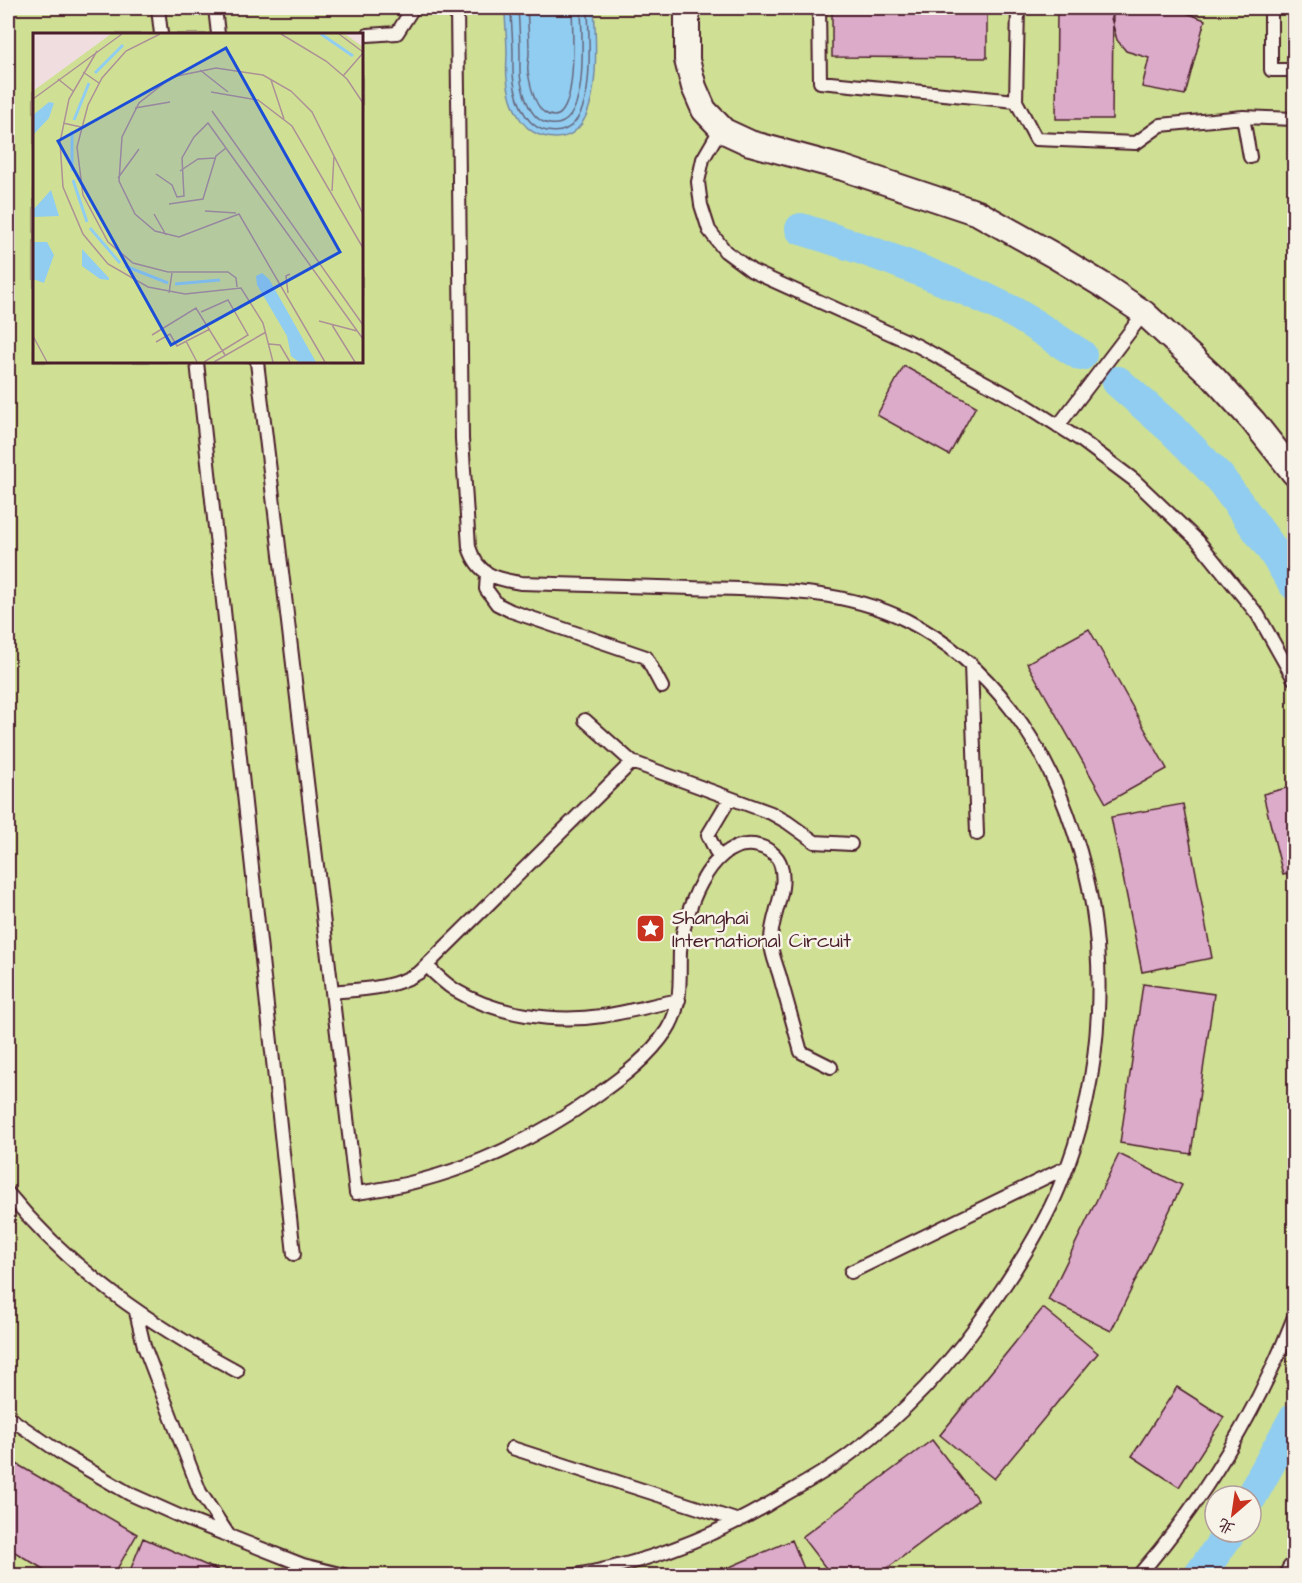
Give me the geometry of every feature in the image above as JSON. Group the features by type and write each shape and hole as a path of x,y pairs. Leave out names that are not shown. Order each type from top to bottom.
{"street":[{"path":"687,8 687,60 694,87 704,110 721,128 750,143 843,168 978,213 1092,278 1144,313 1213,377 1253,421 1294,474"},
{"path":"1292,1575 1294,1571"}],"lane":[{"path":"158,8 161,33"},
{"path":"215,8 219,33"},
{"path":"368,35 398,33 413,8"},
{"path":"457,8 462,439 469,547 472,558 487,574 502,580 521,583 756,590 845,600 874,607 903,619 932,635 971,664 1000,694 1025,728 1063,799 1081,851 1091,896 1099,983 1098,1019 1085,1105 1075,1146 1060,1188 1040,1228 1007,1281 970,1336 942,1371 849,1455 739,1521 697,1540 647,1557 595,1572 570,1575"},
{"path":"819,8 820,82 1016,100"},
{"path":"1018,8 1016,100 1036,139 1136,143 1161,126 1243,117 1294,119"},
{"path":"1271,8 1271,70 1294,70"},
{"path":"1243,117 1250,157"},
{"path":"721,128 703,159 698,182 700,205 709,230 725,251 752,271 918,346 1021,402 1134,480 1198,541 1258,615 1290,660 1294,679"},
{"path":"1058,426 1144,313"},
{"path":"196,363 294,1254"},
{"path":"257,363 356,1193 443,1175 483,1161 564,1118 628,1073 653,1048 674,1015 679,1000 680,950 686,921 702,882 719,858 740,845 763,847 779,861 782,879 772,926 771,945 801,1052 831,1067"},
{"path":"487,574 486,589 497,604 511,611 646,657 662,687"},
{"path":"971,664 977,834"},
{"path":"585,720 632,762 779,818 815,842 851,844"},
{"path":"332,992 392,985 406,981 427,966 632,762"},
{"path":"719,858 708,835 730,798"},
{"path":"427,966 456,991 492,1006 533,1015 601,1016 679,1000"},
{"path":"851,1272 1067,1167"},
{"path":"8,1193 34,1225 94,1280 136,1312 237,1371"},
{"path":"136,1312 144,1346 200,1492 229,1536"},
{"path":"1138,1575 1210,1481 1248,1416 1283,1346 1294,1318"},
{"path":"8,1417 65,1456 130,1494 186,1520 303,1565 348,1575"},
{"path":"512,1448 739,1521"}],"green space":[{"name":"Shanghai International Circuit","path":"8,8 1294,8 1294,1575 8,1575"}],"water":[{"path":"505,8 594,8 596,45 593,92 587,112 578,128 563,137 537,134 522,122 516,111 507,82"}],"building":[{"path":"832,8 987,8 987,58 832,57"},
{"path":"1057,8 1113,8 1112,119 1056,119"},
{"path":"1114,8 1179,8 1205,20 1185,95 1142,87 1149,58 1126,51 1117,40 1111,18"},
{"path":"904,366 976,406 949,455 877,415"},
{"path":"1089,629 1167,769 1106,803 1027,663"},
{"path":"1294,786 1294,872 1283,875 1263,794"},
{"path":"1183,804 1212,958 1142,972 1111,817"},
{"path":"1143,984 1214,994 1191,1154 1120,1143"},
{"path":"1119,1154 1182,1185 1111,1331 1048,1300"},
{"path":"1043,1308 1098,1353 994,1479 940,1435"},
{"path":"1177,1387 1224,1417 1179,1487 1132,1456"},
{"path":"932,1440 978,1500 877,1576 832,1576 802,1537"},
{"path":"8,1459 137,1534 113,1576 55,1576 8,1548"},
{"path":"143,1538 231,1576 128,1576"},
{"path":"792,1540 807,1576 709,1576"}],"waterway":[{"path":"801,229 855,246 960,287 1029,321 1081,355"},
{"path":"1118,382 1174,431 1219,477 1271,548 1294,584"},
{"path":"1258,1484 1294,1419"},
{"path":"1199,1576 1222,1544"}],"place":[{"name":"Shanghai International Circuit","path":"651,929"}]}
